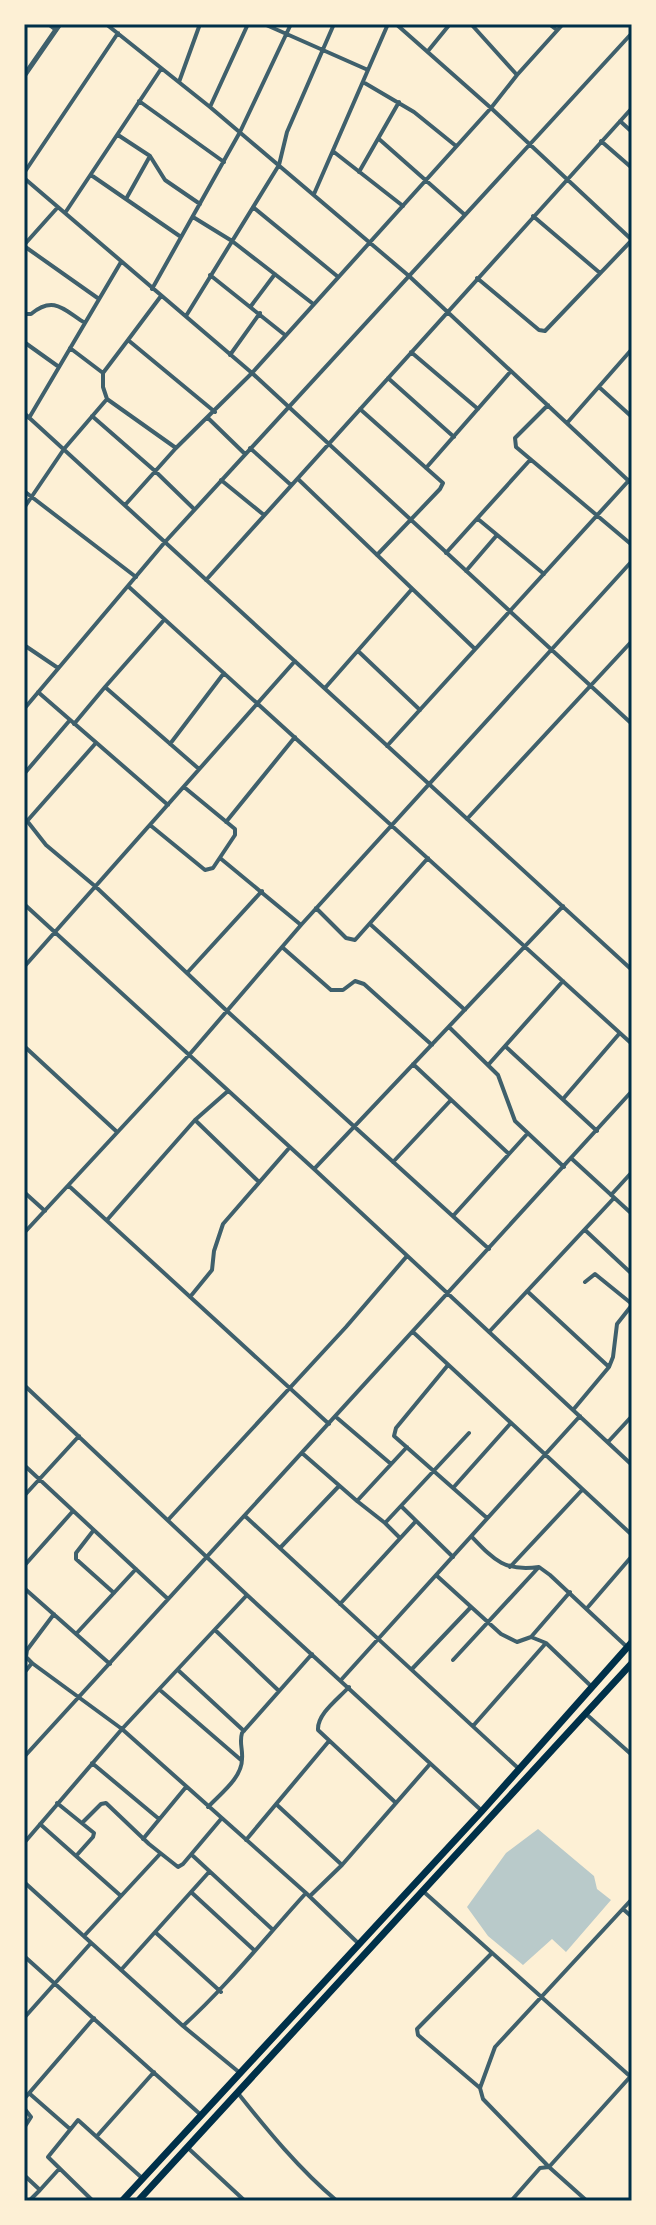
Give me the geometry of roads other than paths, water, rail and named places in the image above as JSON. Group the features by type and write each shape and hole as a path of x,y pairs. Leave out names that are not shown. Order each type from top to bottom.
{"highway":[{"path":"122,2201 482,1811 630,1644"},
{"path":"138,2201 632,1663"}],"street":[{"path":"24,76 58,27 48,24"},
{"path":"106,24 210,107 409,276 631,480 387,746"},
{"path":"179,82 200,24"},
{"path":"210,107 248,24"},
{"path":"264,24 368,70"},
{"path":"152,289 240,132 291,24"},
{"path":"185,317 279,165 287,132 334,24"},
{"path":"314,194 388,24"},
{"path":"396,24 632,240 543,331 477,278"},
{"path":"428,51 450,24"},
{"path":"471,24 517,75"},
{"path":"549,24 557,30"},
{"path":"125,505 176,448 252,373 563,24"},
{"path":"118,33 24,176 252,373 632,724"},
{"path":"24,709 194,509 632,33"},
{"path":"65,213 161,68"},
{"path":"363,82 399,102 456,146"},
{"path":"139,101 224,162"},
{"path":"359,172 399,102"},
{"path":"206,580 632,108"},
{"path":"620,121 632,132"},
{"path":"117,134 150,156 165,180 200,204"},
{"path":"379,139 465,215"},
{"path":"601,141 632,168"},
{"path":"334,152 403,206"},
{"path":"126,199 150,156"},
{"path":"91,174 181,237"},
{"path":"58,207 24,246 99,299"},
{"path":"253,207 337,276"},
{"path":"533,216 600,273"},
{"path":"193,217 232,241 312,303"},
{"path":"121,262 59,367 26,415 632,970"},
{"path":"251,306 275,274"},
{"path":"210,275 285,335"},
{"path":"161,296 103,373 103,387 107,399 176,448"},
{"path":"24,314 31,314 48,303 85,323"},
{"path":"230,355 260,313"},
{"path":"128,340 215,412"},
{"path":"24,342 59,367"},
{"path":"69,348 103,373"},
{"path":"567,423 632,349"},
{"path":"411,352 478,409"},
{"path":"426,468 511,371"},
{"path":"388,378 454,437"},
{"path":"599,387 632,417"},
{"path":"24,508 64,449 107,399"},
{"path":"548,405 515,438 516,447 632,545"},
{"path":"360,409 443,485 377,555"},
{"path":"92,416 194,509"},
{"path":"208,418 245,454"},
{"path":"250,448 291,485"},
{"path":"446,553 530,460"},
{"path":"297,479 475,649"},
{"path":"221,480 264,515"},
{"path":"24,491 136,577"},
{"path":"478,518 544,574"},
{"path":"466,571 497,535"},
{"path":"24,1233 189,1055 391,824 632,561"},
{"path":"129,587 632,1044"},
{"path":"325,688 412,589"},
{"path":"24,774 165,619"},
{"path":"467,819 632,641"},
{"path":"24,645 58,668"},
{"path":"358,651 420,710"},
{"path":"24,967 295,661"},
{"path":"170,744 224,673"},
{"path":"105,687 199,769"},
{"path":"38,692 168,805"},
{"path":"226,822 295,737"},
{"path":"96,743 26,818 46,845 96,887 227,1011 489,1249"},
{"path":"150,825 205,870 213,868 236,832 184,787"},
{"path":"220,858 301,925"},
{"path":"316,908 351,940 358,939 428,858"},
{"path":"187,973 262,891"},
{"path":"24,904 632,1465"},
{"path":"314,1169 563,906"},
{"path":"370,924 465,1010"},
{"path":"282,947 331,990 343,990 355,981 364,984 432,1045"},
{"path":"489,1064 563,981"},
{"path":"449,1027 498,1075 511,1115 564,1167"},
{"path":"563,1099 620,1033"},
{"path":"24,1046 116,1131"},
{"path":"505,1046 597,1131"},
{"path":"413,1064 509,1154"},
{"path":"106,1220 195,1120 228,1091"},
{"path":"24,1757 632,1091"},
{"path":"393,1162 451,1100"},
{"path":"195,1120 259,1182"},
{"path":"453,1216 528,1133"},
{"path":"190,1297 212,1270 214,1251 223,1224 290,1147"},
{"path":"571,1158 632,1214"},
{"path":"489,1332 585,1230 632,1172"},
{"path":"69,1186 329,1424"},
{"path":"24,1192 45,1211"},
{"path":"585,1230 632,1274"},
{"path":"168,1520 346,1327 407,1256"},
{"path":"573,1410 609,1367 617,1324 632,1305 595,1274 585,1282"},
{"path":"527,1291 609,1367"},
{"path":"413,1332 632,1535"},
{"path":"448,1365 393,1432 394,1436 487,1518"},
{"path":"24,1385 482,1811"},
{"path":"341,1680 580,1416"},
{"path":"608,1442 632,1416"},
{"path":"336,1417 391,1464"},
{"path":"453,1488 511,1423"},
{"path":"385,1523 469,1433"},
{"path":"24,1496 79,1436"},
{"path":"357,1501 407,1447"},
{"path":"302,1453 400,1538"},
{"path":"24,1465 168,1599"},
{"path":"280,1548 339,1486"},
{"path":"510,1567 582,1490"},
{"path":"402,1507 453,1557"},
{"path":"24,1566 74,1511"},
{"path":"244,1516 520,1769"},
{"path":"340,1604 416,1521"},
{"path":"94,1530 76,1553 76,1559 114,1593"},
{"path":"471,1536 491,1556 510,1567 539,1567 630,1644"},
{"path":"588,1607 632,1556"},
{"path":"453,1660 539,1567"},
{"path":"76,1634 136,1569"},
{"path":"436,1575 501,1634 517,1642 531,1637 570,1592"},
{"path":"24,1588 110,1664"},
{"path":"24,1843 122,1729 247,1595"},
{"path":"411,1669 471,1607"},
{"path":"54,1614 27,1650 26,1657 122,1729 358,1943"},
{"path":"215,1630 279,1691"},
{"path":"531,1637 546,1643 593,1688"},
{"path":"473,1726 546,1643"},
{"path":"208,1807 234,1778 242,1761 240,1741 244,1731 312,1654"},
{"path":"24,1673 32,1663"},
{"path":"179,1671 244,1731"},
{"path":"349,1687 317,1725 321,1734 396,1803"},
{"path":"160,1690 242,1761"},
{"path":"586,1713 632,1755"},
{"path":"246,1840 329,1741"},
{"path":"92,1763 159,1819"},
{"path":"183,2026 221,1992 273,1929 342,1865 430,1764"},
{"path":"143,1839 186,1787"},
{"path":"57,1803 94,1835 76,1856"},
{"path":"82,1823 105,1803 178,1867 222,1819"},
{"path":"276,1804 342,1865"},
{"path":"40,1824 121,1896"},
{"path":"84,1936 160,1854"},
{"path":"192,1855 273,1929"},
{"path":"121,1970 209,1872"},
{"path":"24,1882 183,2026 240,2073"},
{"path":"423,1890 631,2077 549,2167 540,2168 511,2201"},
{"path":"191,1892 254,1950"},
{"path":"480,2088 495,2047 632,1899"},
{"path":"623,1909 632,1917"},
{"path":"155,1932 221,1992"},
{"path":"24,2018 91,1943"},
{"path":"491,1954 417,2029 418,2035 480,2088 483,2099 587,2201"},
{"path":"24,1956 201,2115"},
{"path":"24,2099 94,2018"},
{"path":"97,2136 154,2072"},
{"path":"237,2092 275,2140 337,2201"},
{"path":"30,2093 70,2129"},
{"path":"24,2108 31,2117 24,2128"},
{"path":"93,2201 49,2160 49,2155 80,2121 142,2178"},
{"path":"186,2147 245,2201"},
{"path":"29,2201 59,2169"},
{"path":"24,2175 40,2190"}]}
